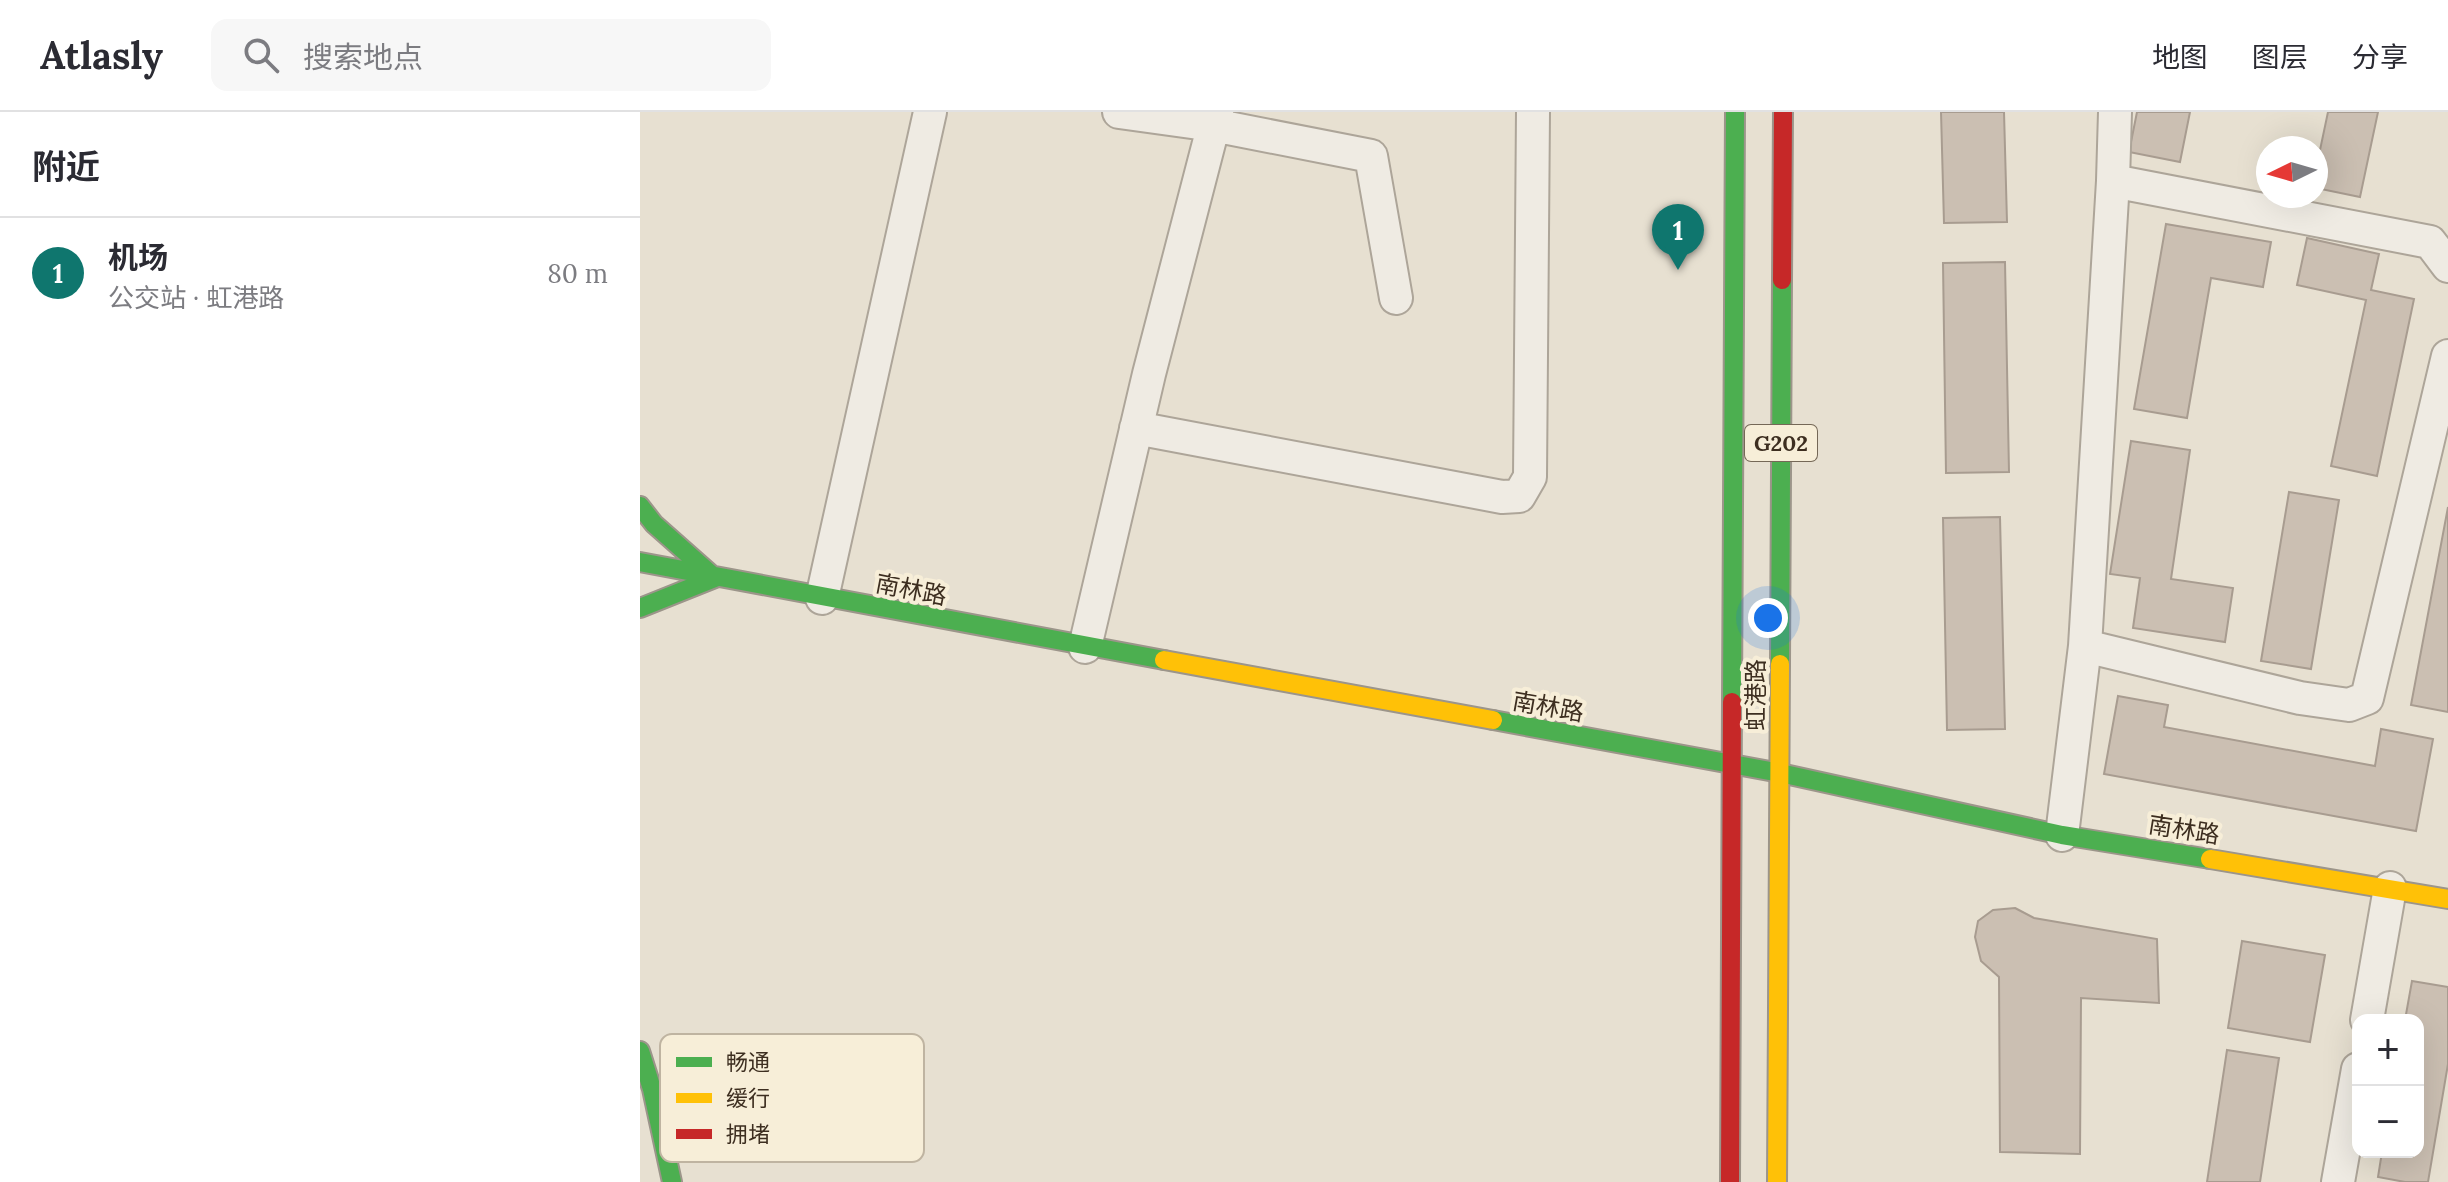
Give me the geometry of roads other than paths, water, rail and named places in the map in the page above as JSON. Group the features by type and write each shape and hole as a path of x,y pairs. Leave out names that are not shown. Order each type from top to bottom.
{"main road":[{"name":"虹港路","path":"1730,1182 1735,112"},
{"name":"虹港路","path":"1777,1182 1783,112"},
{"path":"640,506 654,524 715,578 640,608"},
{"name":"南林路","path":"640,562 1085,647 1780,773 2062,835 2447,896"},
{"path":"640,1051 660,1126"},
{"path":"668,1162 672,1182"}],"street":[{"path":"822,598 930,112"},
{"path":"1119,112 1215,118 1371,156 1396,298"},
{"path":"1136,428 1502,497 1519,496 1530,477 1533,112"},
{"path":"2062,835 2085,646 2115,112"},
{"path":"1085,647 1136,428 1215,118"},
{"path":"2113,181 2430,242 2448,266"},
{"path":"2085,646 2300,698 2349,705 2367,698 2448,356"},
{"path":"2368,1014 2390,888"},
{"path":"2338,1182 2355,1086"}],"place":[{"name":"机场","path":"1678,270"}]}
